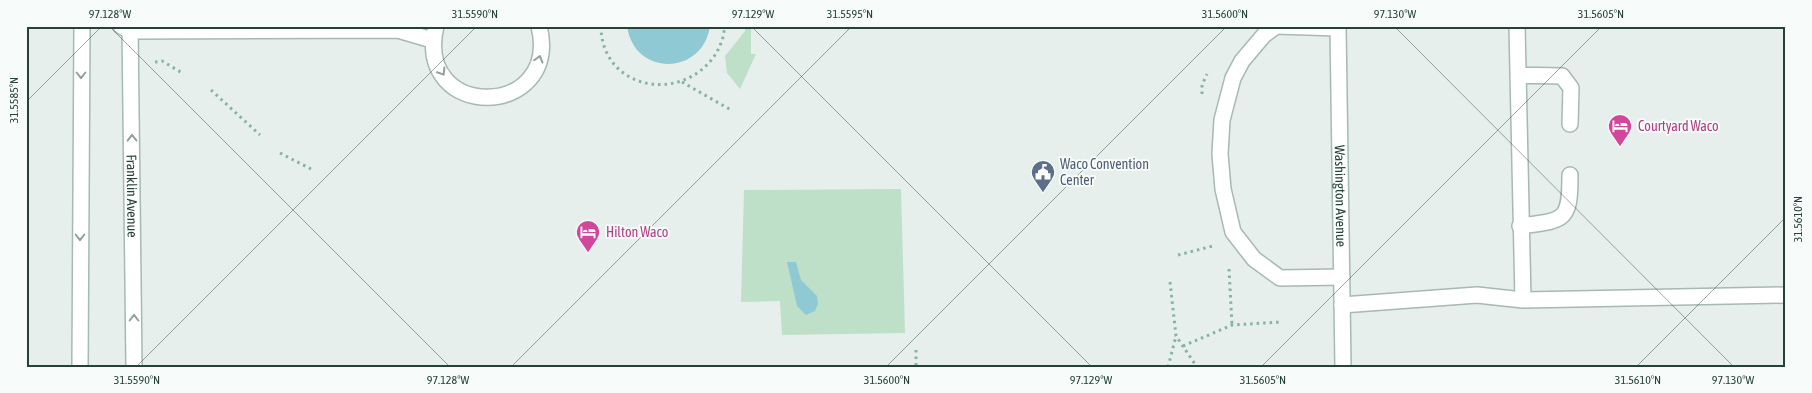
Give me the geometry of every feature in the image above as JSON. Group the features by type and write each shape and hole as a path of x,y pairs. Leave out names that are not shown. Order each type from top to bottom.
{"main road":[{"path":"80,367 82,26"},
{"path":"127,28 398,30 434,33 434,58 441,74 454,88 470,96 487,99 505,96 521,87 534,74 541,57 542,39 539,26"},
{"path":"1338,27 1276,26 1264,35 1242,61 1233,78 1222,120 1220,154 1223,188 1233,232 1254,259 1280,278 1342,277"},
{"path":"1517,26 1523,300"},
{"name":"Washington Avenue","path":"1338,27 1343,367"},
{"name":"Franklin Avenue","path":"127,28 134,367"},
{"path":"1518,75 1562,76 1571,88 1570,124"},
{"path":"1520,226 1550,222 1562,216 1570,205 1570,175"},
{"path":"1342,305 1477,295 1523,300 1786,296"}],"path":[{"path":"601,26 607,52 619,68 635,80 654,85 674,85 692,78 708,66 719,49 724,26"},
{"path":"147,62 162,61 184,74"},
{"path":"682,82 731,110"},
{"path":"211,90 260,136"},
{"path":"280,153 310,169"},
{"path":"1178,255 1214,246"},
{"path":"1168,367 1176,336 1170,282"},
{"path":"1183,346 1232,325 1281,322"},
{"path":"1176,336 1197,367"},
{"path":"916,350 916,367"}],"green space":[{"path":"745,26 751,26 751,54 756,54 740,89 727,73 725,56 745,31"},
{"path":"901,189 905,333 782,335 780,301 741,302 744,190"}],"water":[{"path":"627,26 710,26 705,42 695,54 683,61 668,64 654,62 642,55 632,43"},
{"path":"787,262 796,262 801,280 817,296 818,304 815,311 806,315 797,306"}],"place":[{"name":"Courtyard Waco","path":"1620,147"},
{"name":"Waco Convention Center","path":"1043,193"},
{"name":"Hilton Waco","path":"588,253"}]}
